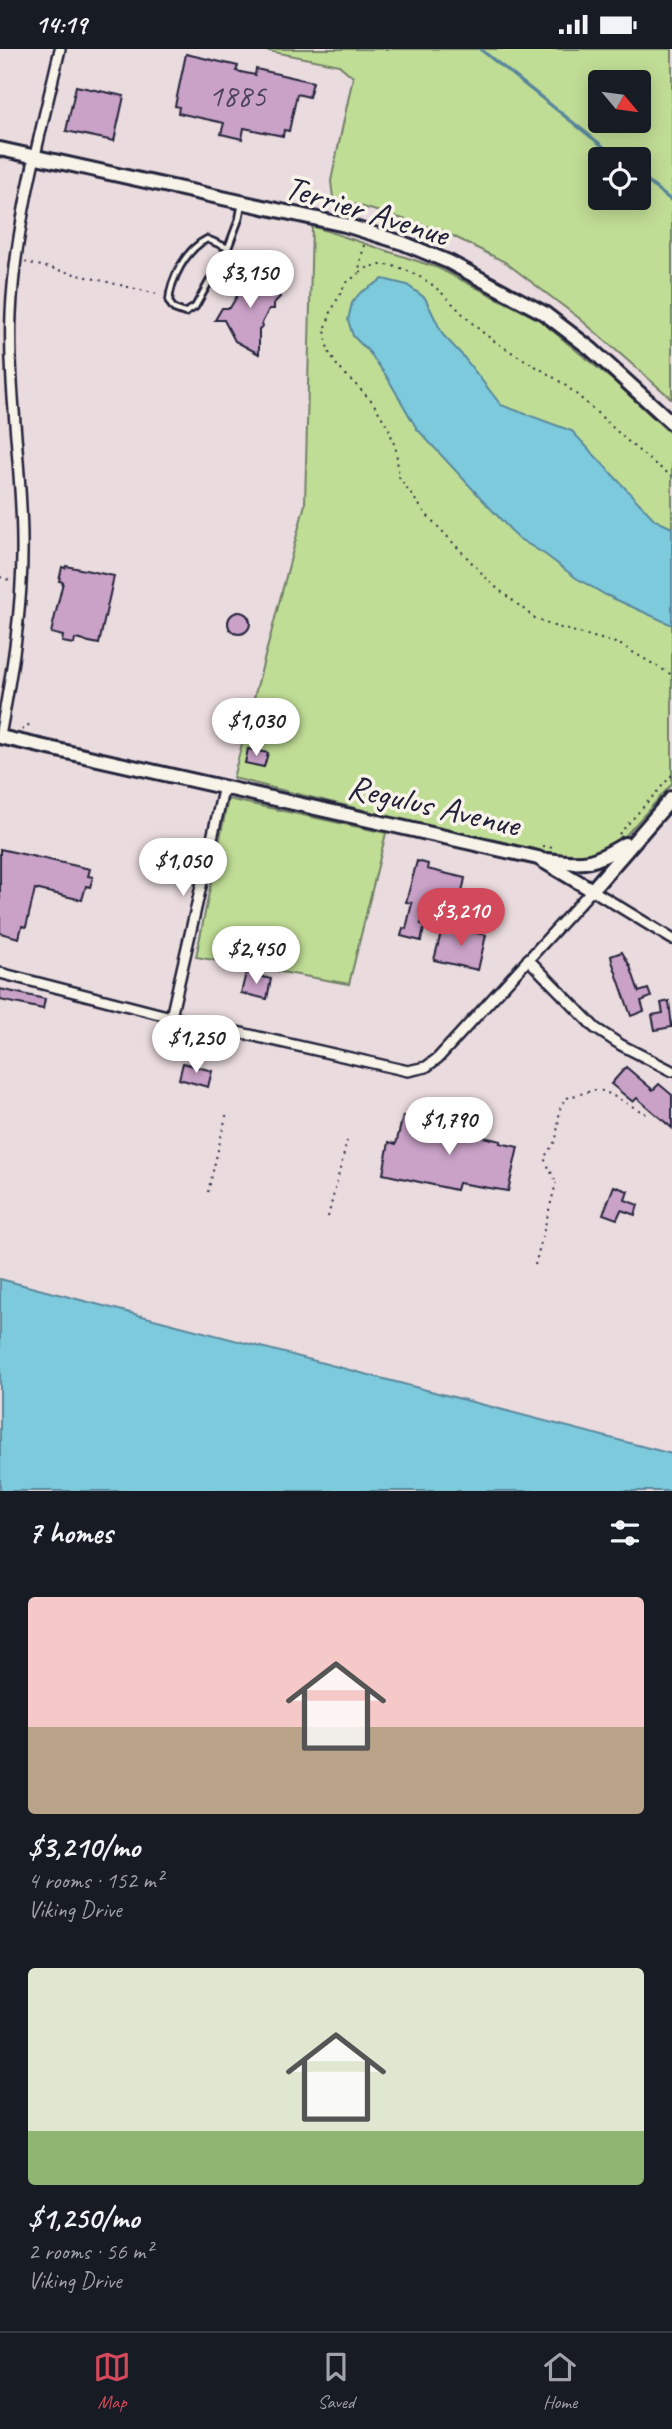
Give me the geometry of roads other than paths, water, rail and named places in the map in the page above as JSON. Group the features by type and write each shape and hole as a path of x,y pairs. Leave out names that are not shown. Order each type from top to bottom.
{"street":[{"path":"0,737 17,631 22,568 22,518 12,381 13,291 19,241 60,49"},
{"name":"Terrier Avenue","path":"0,149 345,225 403,243 449,262 544,313 591,349 672,423"},
{"name":"Regulus Avenue","path":"0,737 540,852 592,890 672,939"},
{"path":"172,1017 224,786"},
{"path":"0,973 172,1017 408,1071 417,1070 438,1058 672,798"},
{"path":"540,852 576,864 590,863 602,859 638,837"},
{"path":"528,959 595,1028 621,1045 672,1070"}],"lane":[{"path":"228,248 206,239 198,243 177,273 169,291 169,302 174,309 185,313 195,306 228,248 242,202"}],"water":[{"path":"383,279 407,285 425,298 443,335 501,405 572,431 655,520 672,528 672,625 606,595 518,538 417,429 387,377 369,352 353,336 348,320 352,303 360,293"},
{"path":"0,1279 672,1454 672,1491 0,1491"}],"waterway":[{"path":"480,49 604,147"},
{"path":"651,184 672,201"}]}
